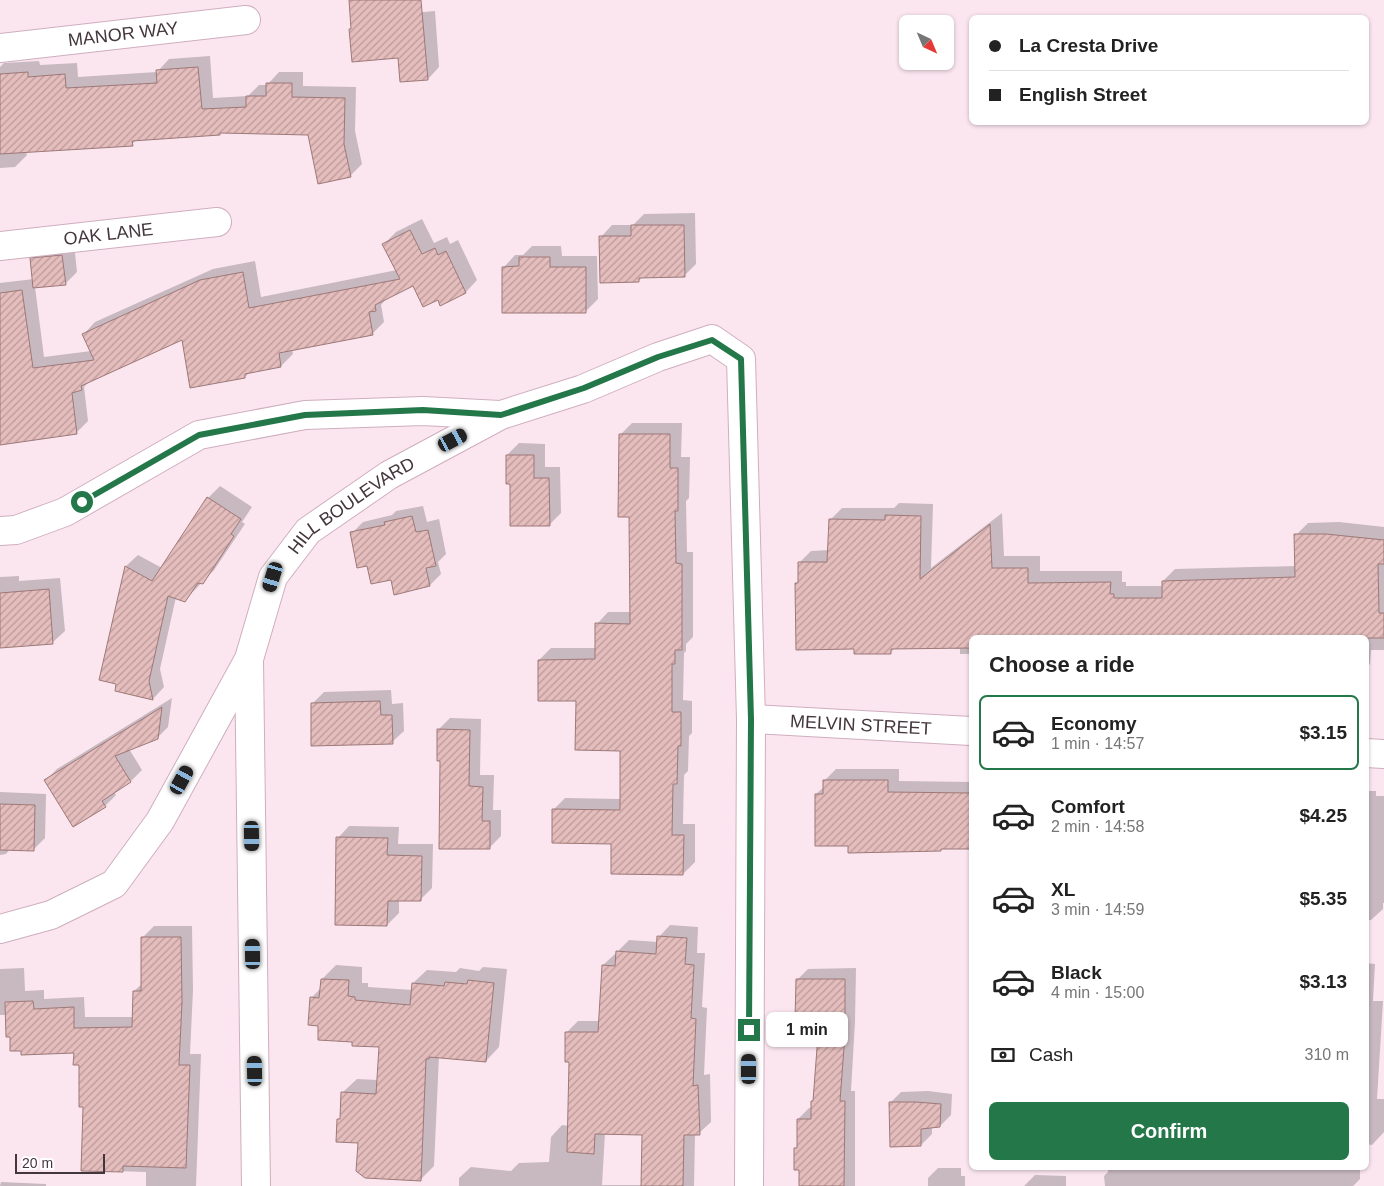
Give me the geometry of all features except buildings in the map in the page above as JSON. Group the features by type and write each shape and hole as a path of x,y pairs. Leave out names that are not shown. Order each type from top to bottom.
{"street":[{"name":"MANOR WAY","path":"0,48 246,20"},
{"name":"OAK LANE","path":"0,246 217,222"},
{"name":"HILL BOULEVARD","path":"0,929 51,915 114,884 160,821 249,659 273,577 308,530 389,474 501,415 584,388 658,357 712,340 741,359 751,719"},
{"path":"5,527 65,512 199,435 305,415 423,410 501,415"},
{"path":"249,659 256,1186"},
{"path":"749,1186 751,719"},
{"name":"MELVIN STREET","path":"751,719 969,731"},
{"path":"1369,754 1384,754"}],"route":[{"path":"82,502 199,435 305,415 423,410 501,415 584,388 658,357 712,340 741,359 751,719 749,1030"}]}
